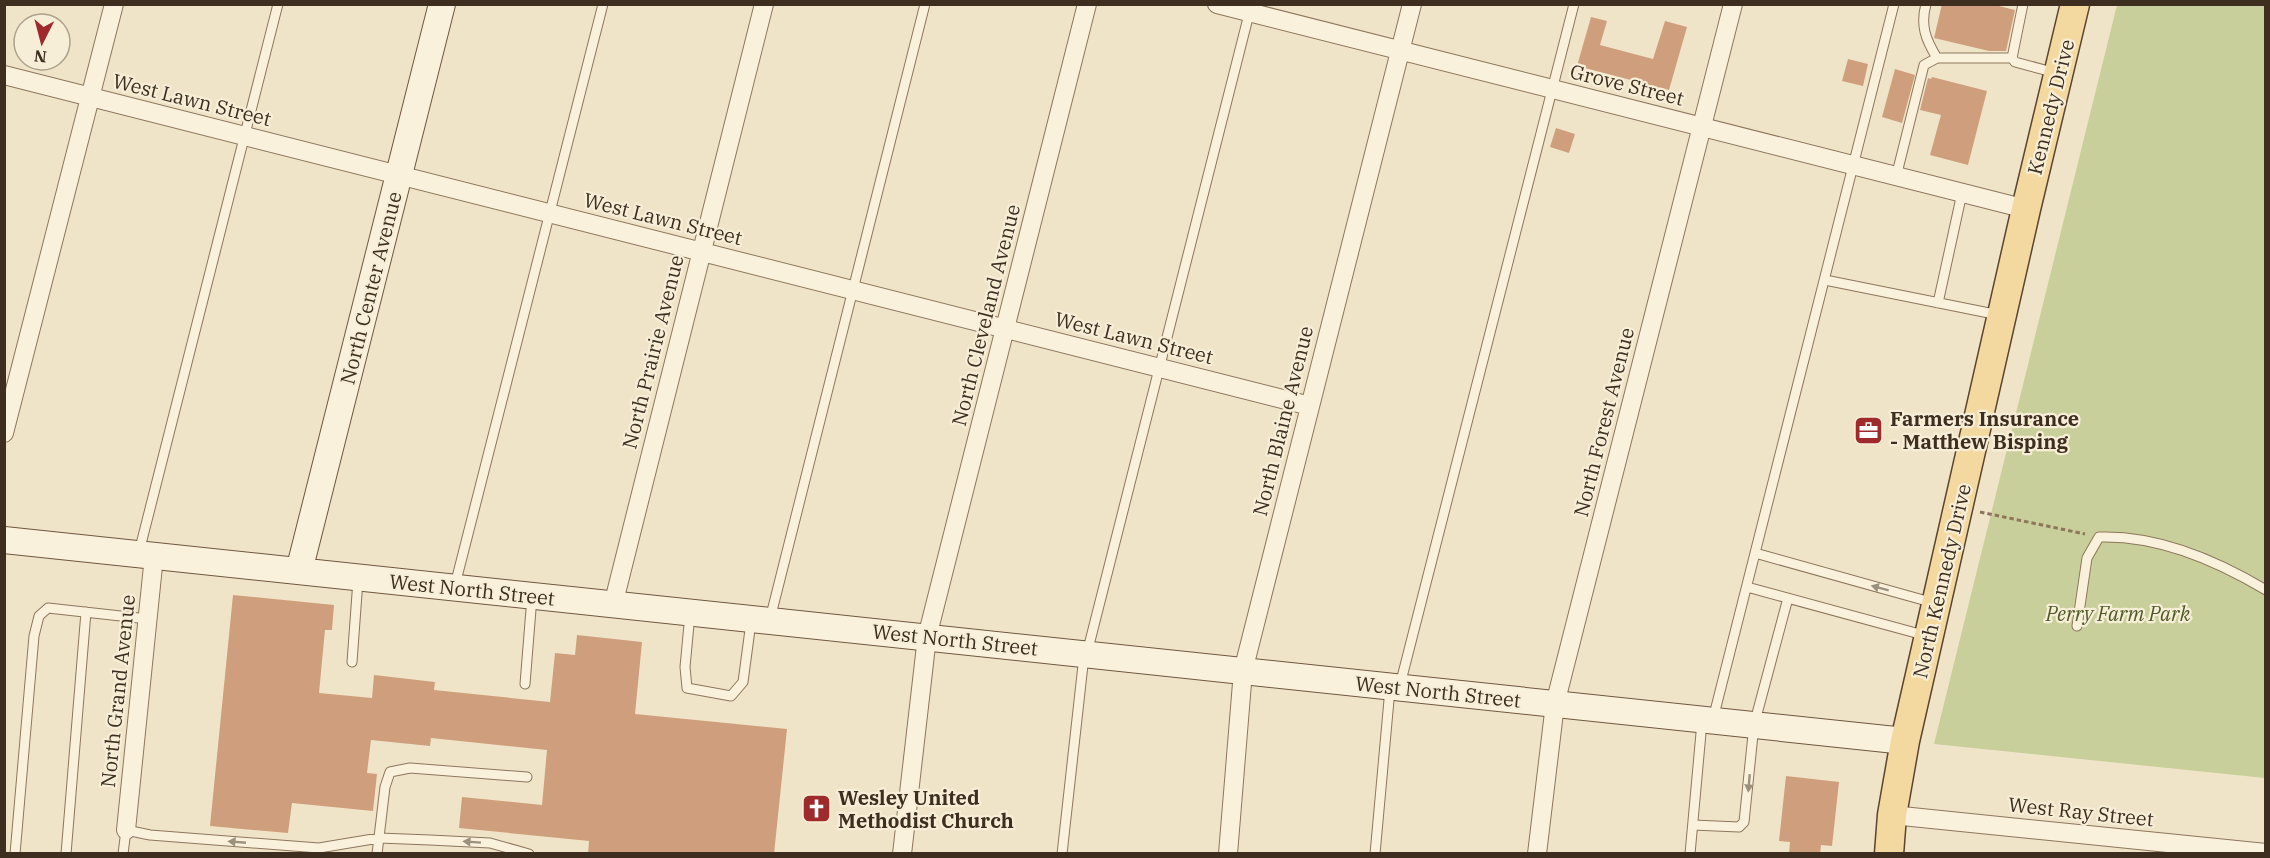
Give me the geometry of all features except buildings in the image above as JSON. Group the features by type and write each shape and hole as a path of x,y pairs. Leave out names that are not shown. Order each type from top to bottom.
{"main road":[{"name":"North Center Avenue","path":"299,571 442,4"},
{"name":"Kennedy Drive","path":"2026,209 2075,4"},
{"name":"North Kennedy Drive","path":"1889,854 1892,815 1905,741 2026,209"},
{"name":"West North Street","path":"4,540 1905,741"}],"street":[{"path":"4,433 114,4"},
{"name":"North Prairie Avenue","path":"612,605 764,4"},
{"name":"North Cleveland Avenue","path":"902,854 927,637 1087,4"},
{"name":"Grove Street","path":"1217,4 1251,9 1400,51 2026,209"},
{"name":"North Blaine Avenue","path":"1228,854 1243,671 1412,4"},
{"name":"North Forest Avenue","path":"1537,854 1555,704 1733,4"},
{"name":"West Lawn Street","path":"4,75 1310,406"},
{"name":"North Grand Avenue","path":"126,830 148,619 146,555"},
{"name":"West Ray Street","path":"1892,815 2265,853"}],"lane":[{"path":"146,555 244,136 278,4"},
{"path":"455,588 603,4"},
{"path":"690,613 685,667 687,688 731,696 743,682 853,291 926,4"},
{"path":"1374,854 1395,687 1574,4"},
{"path":"1690,854 1708,720 1747,587 1894,4"},
{"path":"1926,4 1922,18 1925,39 1937,58"},
{"path":"2012,58 2023,4"},
{"path":"1062,854 1085,654 1251,9"},
{"path":"1896,177 1924,65 1937,58 2012,58 2015,62 2059,74"},
{"path":"1938,303 1962,193"},
{"path":"1825,280 2002,315"},
{"path":"2077,626 2087,558 2099,537 2120,536 2157,543 2238,574 2265,590"},
{"path":"1755,553 1937,604"},
{"path":"352,662 358,577"},
{"path":"1747,587 1929,637"},
{"path":"525,684 532,597"},
{"path":"1693,825 1739,827 1744,822 1754,725 1788,598"},
{"path":"15,854 34,636 39,616 48,608 148,619"},
{"path":"66,854 86,612"},
{"path":"377,854 385,787 390,772 410,768 527,777"},
{"path":"123,854 126,830 150,835 320,848 379,838 490,843 529,854"}],"path":[{"path":"1958,508 2099,537"}],"green space":[{"name":"Perry Farm Park","path":"2117,5 2265,5 2265,778 1934,744"}],"place":[{"name":"Farmers Insurance - Matthew Bisping","path":"1869,431"},
{"name":"Wesley United Methodist Church","path":"817,809"}]}
